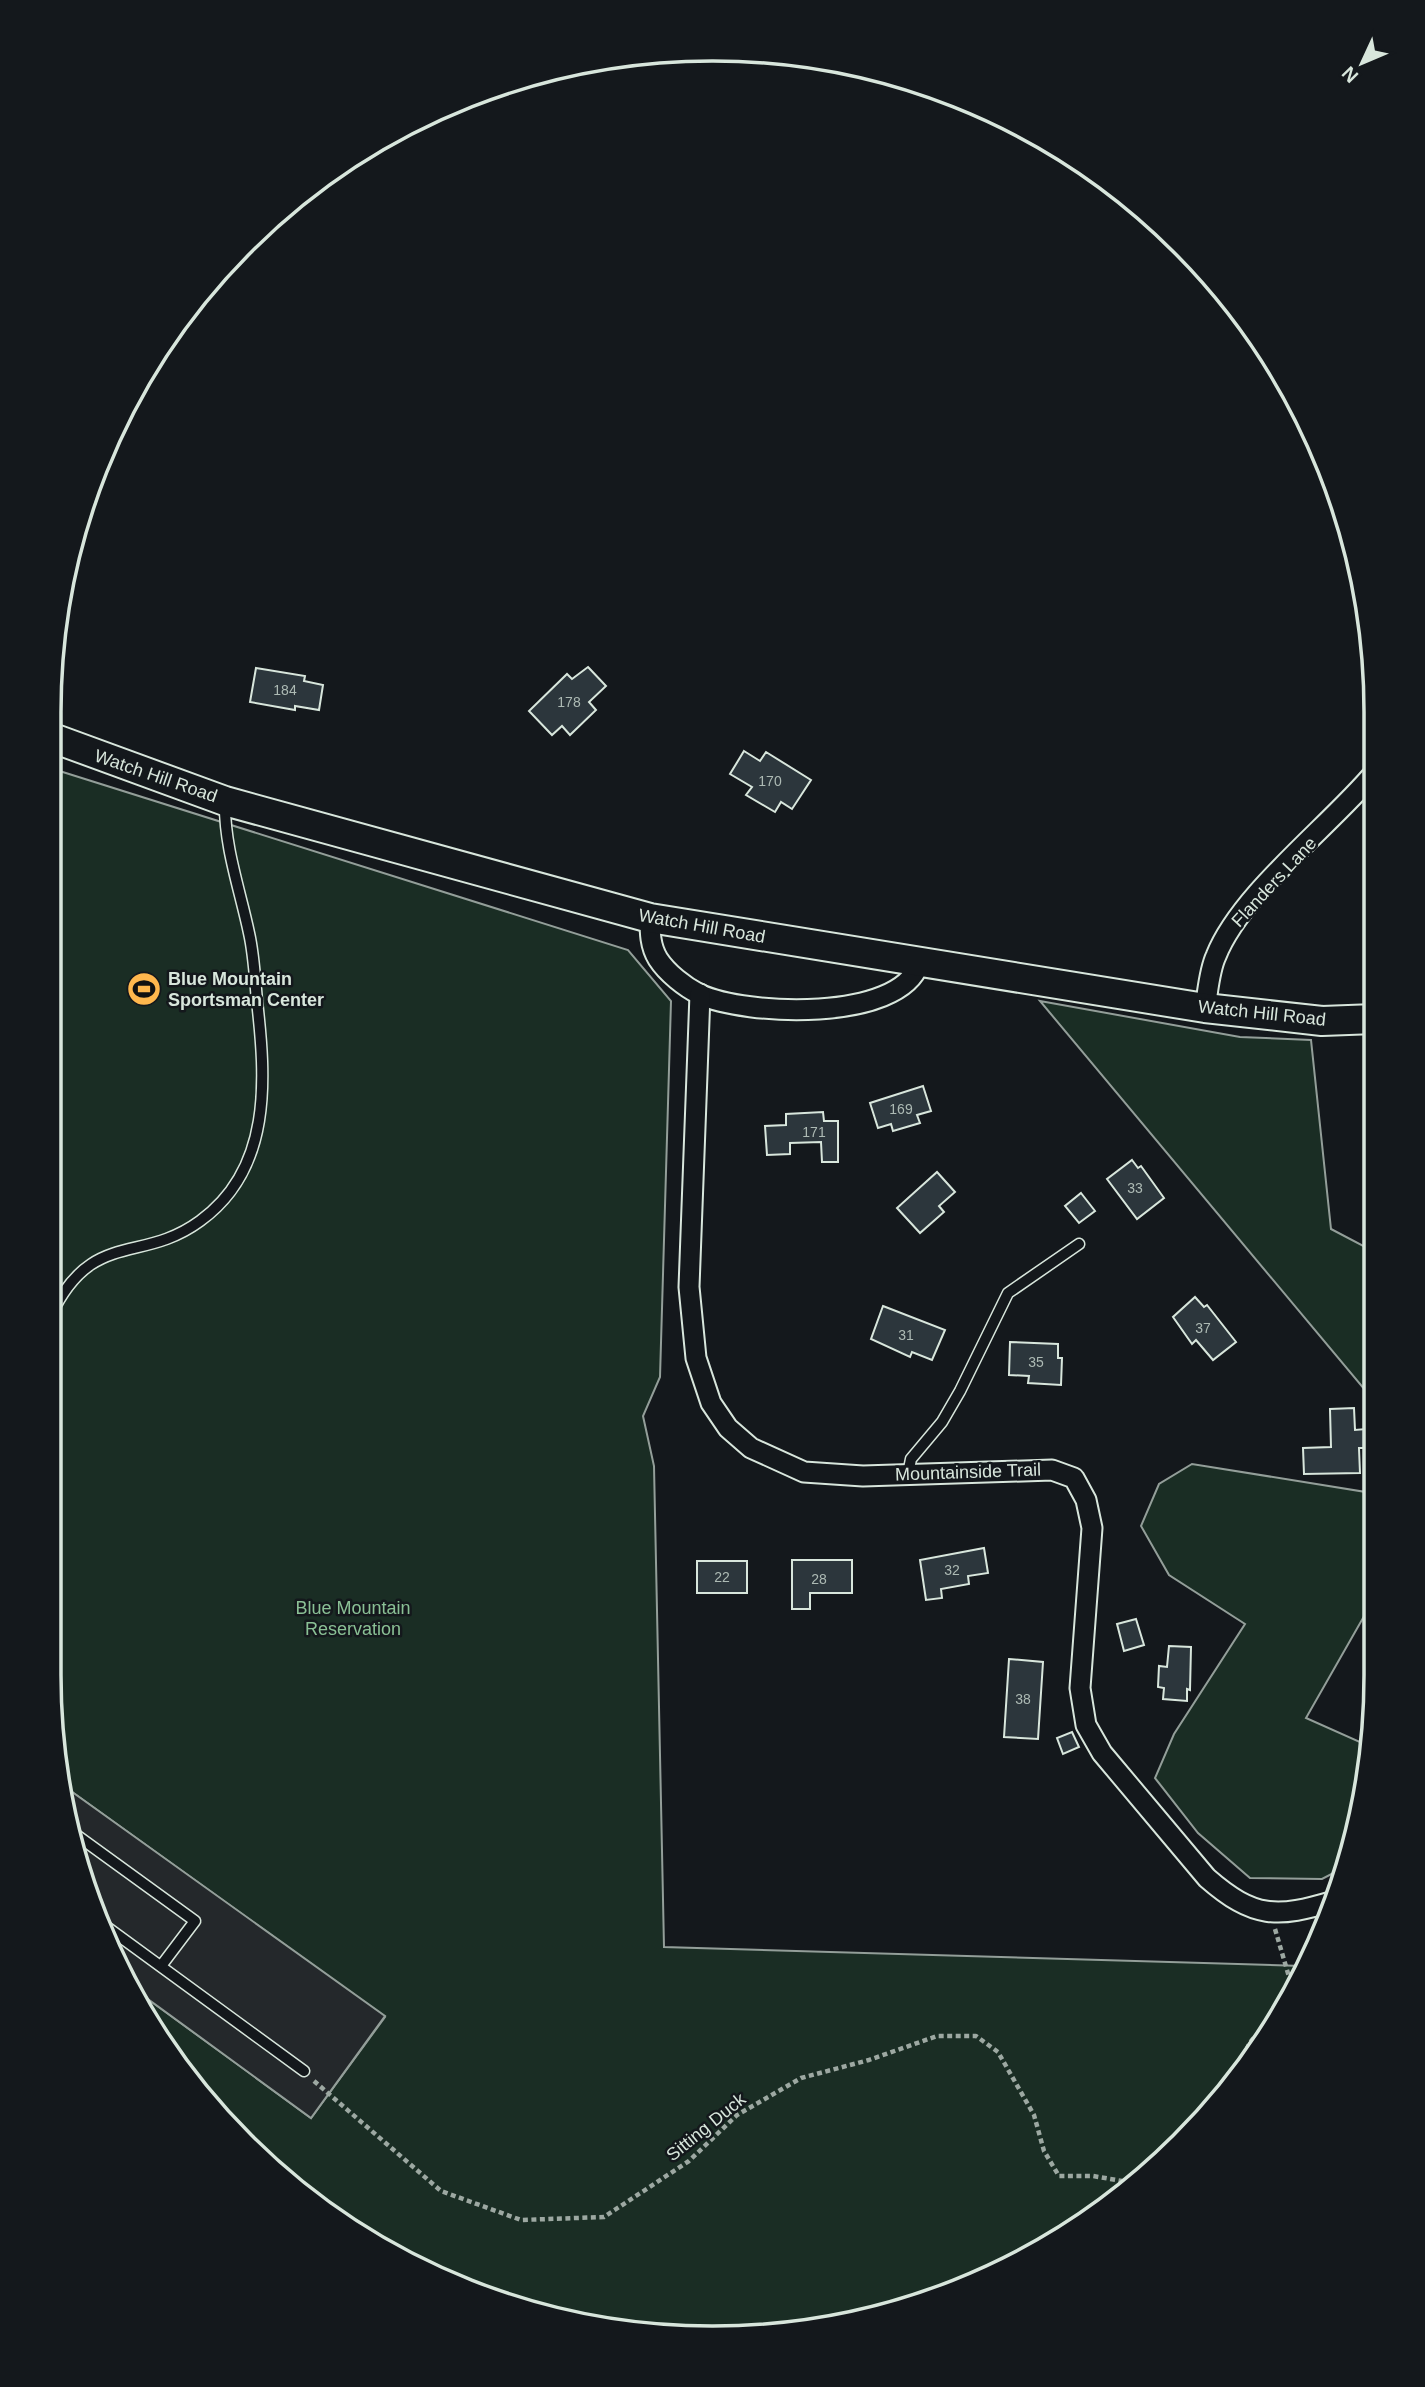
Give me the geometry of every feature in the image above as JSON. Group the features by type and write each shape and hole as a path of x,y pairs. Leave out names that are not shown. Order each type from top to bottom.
{"street":[{"name":"Watch Hill Road","path":"61,741 225,801 649,918 1205,1009 1322,1021 1364,1019"},
{"name":"Flanders Lane","path":"1205,1009 1215,957 1236,919 1364,784"},
{"path":"649,918 650,940 659,960 676,978 700,994 767,1008 804,1010 846,1005 886,996 914,978 919,964"},
{"name":"Mountainside Trail","path":"700,994 689,1287 696,1358 711,1403 728,1429 751,1448 804,1472 863,1476 1052,1470 1074,1478 1086,1500 1091,1528 1080,1688 1086,1725 1102,1753 1207,1878 1249,1909 1271,1914 1298,1912 1321,1905"}],"lane":[{"path":"61,1298 73,1278 93,1261 122,1249 169,1237 199,1222 228,1197 256,1142 264,1061 250,936 224,827 225,801"},
{"path":"908,1474 911,1459 942,1422 960,1391 1008,1293 1079,1244"},
{"path":"82,1839 195,1921 162,1966"},
{"path":"115,1933 304,2071"}],"path":[{"path":"1271,1914 1281,1960 1288,1978"},
{"name":"Sitting Duck","path":"304,2071 441,2190 521,2220 604,2217 689,2161 737,2115 801,2078 869,2060 937,2036 976,2036 998,2052 1034,2115 1044,2151 1059,2176 1093,2176 1122,2180"}],"green space":[{"name":"Blue Mountain Reservation","path":"61,771 628,950 671,1001 660,1377 643,1416 654,1466 664,1947 1295,1966 1254,2036 1202,2104 1142,2164 1074,2216 1001,2259 922,2291 840,2313 755,2324 670,2324 585,2313 503,2291 424,2259 351,2216 316,2191 252,2135 196,2071 149,2000 311,2118 385,2017 72,1792 67,1760 61,1674"},
{"path":"1040,1001 1240,1037 1311,1040 1331,1229 1364,1246 1364,1389"},
{"path":"1192,1464 1364,1492 1364,1616 1306,1718 1360,1742 1342,1843 1332,1874 1322,1879 1250,1878 1198,1833 1155,1778 1174,1734 1245,1624 1169,1575 1141,1526 1159,1484"}],"shaded area":[{"path":"72,1792 385,2016 311,2118 149,2000 128,1963 96,1884 83,1843"}],"building":[{"path":"588,667 606,686 589,702 596,710 570,735 562,726 552,735 529,711 567,674 572,679"},
{"path":"256,668 305,676 304,681 323,685 319,710 295,706 295,710 250,702"},
{"path":"744,751 760,761 766,752 811,780 792,809 781,802 775,812 746,795 752,787 730,774"},
{"path":"923,1086 931,1111 917,1115 920,1123 893,1131 891,1124 878,1128 870,1103"},
{"path":"823,1112 824,1121 838,1121 838,1162 822,1162 821,1142 790,1143 790,1154 767,1155 765,1126 786,1125 786,1114"},
{"path":"1132,1160 1138,1168 1141,1166 1164,1198 1137,1219 1107,1179"},
{"path":"937,1172 955,1192 939,1206 944,1212 920,1233 897,1208"},
{"path":"1081,1193 1095,1211 1079,1223 1065,1206"},
{"path":"1195,1297 1204,1307 1207,1305 1236,1342 1213,1360 1196,1340 1192,1344 1173,1317"},
{"path":"883,1306 945,1330 932,1360 912,1352 910,1357 871,1339"},
{"path":"1010,1342 1058,1344 1058,1358 1062,1358 1061,1385 1028,1383 1029,1376 1009,1375"},
{"path":"1354,1408 1355,1430 1364,1429 1364,1448 1359,1448 1360,1473 1304,1474 1303,1448 1331,1447 1330,1409"},
{"path":"984,1548 988,1573 968,1576 969,1584 941,1589 942,1598 926,1600 920,1560"},
{"path":"792,1560 852,1560 852,1593 810,1593 810,1609 792,1609"},
{"path":"697,1561 747,1561 747,1593 697,1593"},
{"path":"1136,1619 1144,1645 1124,1651 1117,1624"},
{"path":"1169,1646 1191,1647 1190,1690 1187,1689 1187,1701 1163,1699 1164,1688 1158,1687 1159,1666 1167,1667"},
{"path":"1009,1659 1043,1662 1038,1739 1004,1737"},
{"path":"1072,1732 1079,1747 1063,1754 1057,1738"}],"place":[{"name":"Blue Mountain Sportsman Center","path":"144,989"}]}
